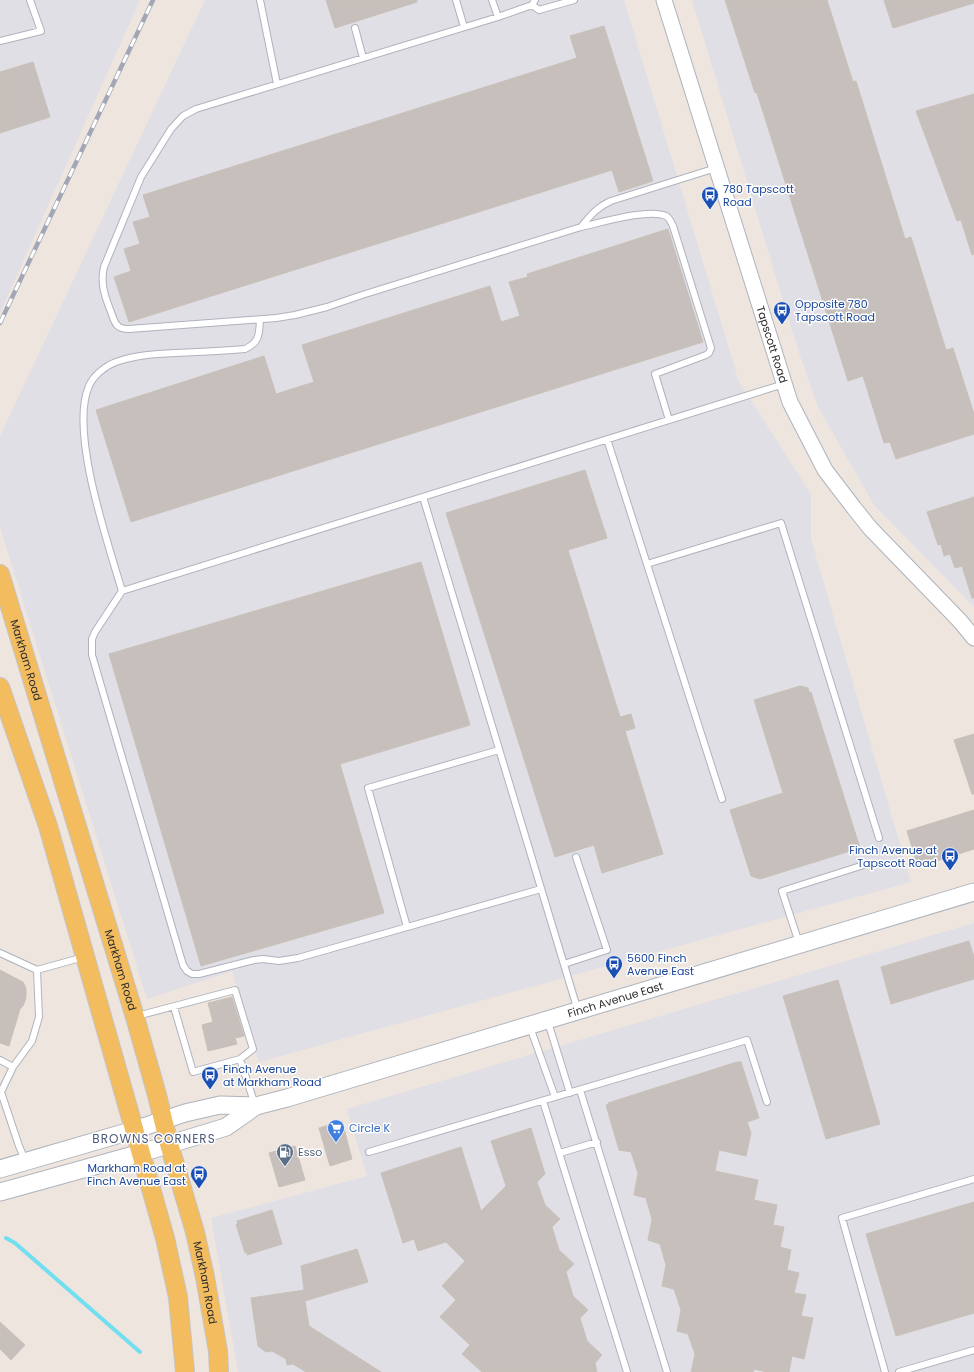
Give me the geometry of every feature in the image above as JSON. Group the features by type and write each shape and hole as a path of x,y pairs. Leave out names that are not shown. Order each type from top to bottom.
{"main road":[{"name":"Markham Road","path":"0,574 135,1017 164,1120 169,1144 195,1232 205,1277 218,1351 219,1372"},
{"path":"0,686 48,826 165,1238 178,1297 185,1372"},
{"name":"Finch Avenue East","path":"0,1169 134,1130 185,1113 220,1105 256,1106 302,1094 974,892"},
{"name":"Finch Avenue East","path":"0,1192 141,1153 226,1127 256,1106"}],"street":[{"name":"Tapscott Road","path":"664,0 790,402 825,470 870,528 974,638"}],"lane":[{"path":"0,41 40,31 30,0"},
{"path":"260,0 277,84"},
{"path":"456,0 464,27"},
{"path":"492,0 498,17"},
{"path":"574,0 539,10 533,3 498,17 196,109 183,116 171,129 141,176 110,249 102,276 105,297 115,322 118,327 123,329 260,320 295,315 327,307 581,228 642,215 666,216 670,219 673,226 711,348 709,353 706,355 655,374 669,420"},
{"path":"355,28 363,58"},
{"path":"581,228 595,210 606,203 716,168"},
{"path":"122,590 95,498 89,465 84,431 83,410 89,385 99,372 114,363 133,358 153,354 245,349 253,345 256,341 260,320"},
{"path":"541,889 298,958 279,961 263,959 254,960 199,974 192,974 187,971 183,965 91,647 95,632 122,590 784,384"},
{"path":"607,439 722,799"},
{"path":"422,497 578,1011"},
{"path":"647,564 781,523 879,838"},
{"path":"407,927 368,788 499,750"},
{"path":"564,964 607,950 576,857"},
{"path":"799,945 782,891 867,864"},
{"path":"0,953 37,970 85,957"},
{"path":"26,1161 19,1146 0,1092 13,1067 32,1042 39,1017 37,970"},
{"path":"135,1017 235,990 253,1049 240,1059 193,1072 174,1007"},
{"path":"548,1020 570,1093"},
{"path":"530,1026 555,1097"},
{"path":"369,1152 747,1040 767,1102"},
{"path":"240,1059 256,1106"},
{"path":"0,1060 13,1067"},
{"path":"580,1090 667,1372"},
{"path":"543,1101 627,1372"},
{"path":"560,1154 597,1142"},
{"path":"885,1372 842,1218 974,1179"},
{"path":"899,1372 974,1350"}],"shaded area":[{"path":"0,0 140,0 0,313"},
{"path":"205,0 624,0 739,382 811,494 811,539 911,882 259,1062 232,971 147,999 0,527 0,436"},
{"path":"692,0 974,0 974,607 874,505 818,407 799,353"},
{"path":"974,923 974,1372 238,1372 211,1218 367,1176 347,1109"}],"building":[{"path":"326,0 417,0 417,2 335,28"},
{"path":"725,0 827,0 853,82 856,81 905,239 911,237 946,350 953,348 974,414 974,434 896,459 890,442 884,443 863,376 848,381 757,93 755,93"},
{"path":"884,0 974,0 974,3 893,28"},
{"path":"604,26 653,181 619,192 612,170 129,322 114,277 131,271 124,249 140,244 133,222 150,217 143,195 577,58 570,36"},
{"path":"33,62 50,117 0,133 0,72"},
{"path":"974,94 974,254 972,255 961,220 957,221 916,111"},
{"path":"668,229 703,342 131,522 96,410 264,356 276,394 314,382 302,345 490,286 501,322 520,316 509,282 528,277 527,274"},
{"path":"585,470 607,538 568,550 620,717 631,714 635,728 625,731 663,854 602,873 594,845 555,857 446,513"},
{"path":"974,497 974,598 972,598 962,566 955,568 950,554 944,556 941,544 938,545 927,512"},
{"path":"421,562 470,725 340,764 384,913 201,966 109,654"},
{"path":"800,686 808,688 809,692 811,692 860,848 760,879 751,876 730,810 783,793 754,700"},
{"path":"974,734 974,794 972,794 954,740"},
{"path":"974,810 974,849 918,867 907,831"},
{"path":"969,941 974,957 974,979 891,1004 881,967"},
{"path":"0,970 23,982 26,988 26,998 20,1009 9,1046 0,1043"},
{"path":"838,980 880,1124 826,1139 783,996"},
{"path":"232,997 244,1036 235,1038 237,1044 208,1051 202,1025 213,1022 208,1003"},
{"path":"741,1062 759,1118 747,1122 751,1133 746,1156 719,1150 715,1171 758,1180 754,1200 777,1205 773,1225 784,1227 780,1247 791,1250 787,1270 799,1273 794,1293 806,1295 801,1316 813,1318 804,1359 792,1356 789,1372 767,1372 754,1369 753,1372 691,1372 695,1354 688,1334 677,1331 681,1310 674,1289 662,1286 666,1265 660,1244 648,1240 652,1219 646,1198 634,1195 638,1173 631,1152 619,1150 606,1105 609,1104 608,1103"},
{"name":"Circle K","path":"342,1121 352,1159 330,1166 319,1128"},
{"path":"531,1128 545,1174 537,1182 545,1205 560,1219 552,1227 559,1250 574,1264 566,1272 573,1296 588,1310 580,1318 587,1341 602,1355 595,1363 597,1372 482,1372 462,1354 470,1345 440,1317 456,1300 442,1286 465,1261 446,1242 418,1251 414,1239 403,1243 381,1173 461,1147 481,1211 506,1186 491,1141"},
{"path":"295,1146 305,1180 279,1187 269,1153"},
{"path":"974,1202 974,1313 896,1336 866,1234"},
{"path":"272,1210 282,1244 247,1255 247,1252 245,1253 236,1224 238,1224 237,1221"},
{"path":"357,1249 368,1282 305,1301 309,1326 381,1372 306,1372 293,1364 287,1365 286,1359 272,1351 266,1352 258,1346 251,1298 304,1290 301,1266"},
{"path":"0,1322 25,1345 11,1360 0,1349"}],"waterway":[{"path":"6,1238 15,1243 140,1352"}],"railway":[{"path":"0,323 153,0"}],"place":[{"name":"780 Tapscott Road","path":"710,210"},
{"name":"Opposite 780 Tapscott Road","path":"782,325"},
{"name":"Finch Avenue at Tapscott Road","path":"950,871"},
{"name":"5600 Finch Avenue East","path":"614,979"},
{"name":"Finch Avenue at Markham Road","path":"210,1090"},
{"name":"Circle K","path":"336,1143"},
{"name":"Esso","path":"285,1167"},
{"name":"Markham Road at Finch Avenue East","path":"199,1189"}],"district":[{"name":"BROWNS CORNERS","path":"154,1138"}]}
